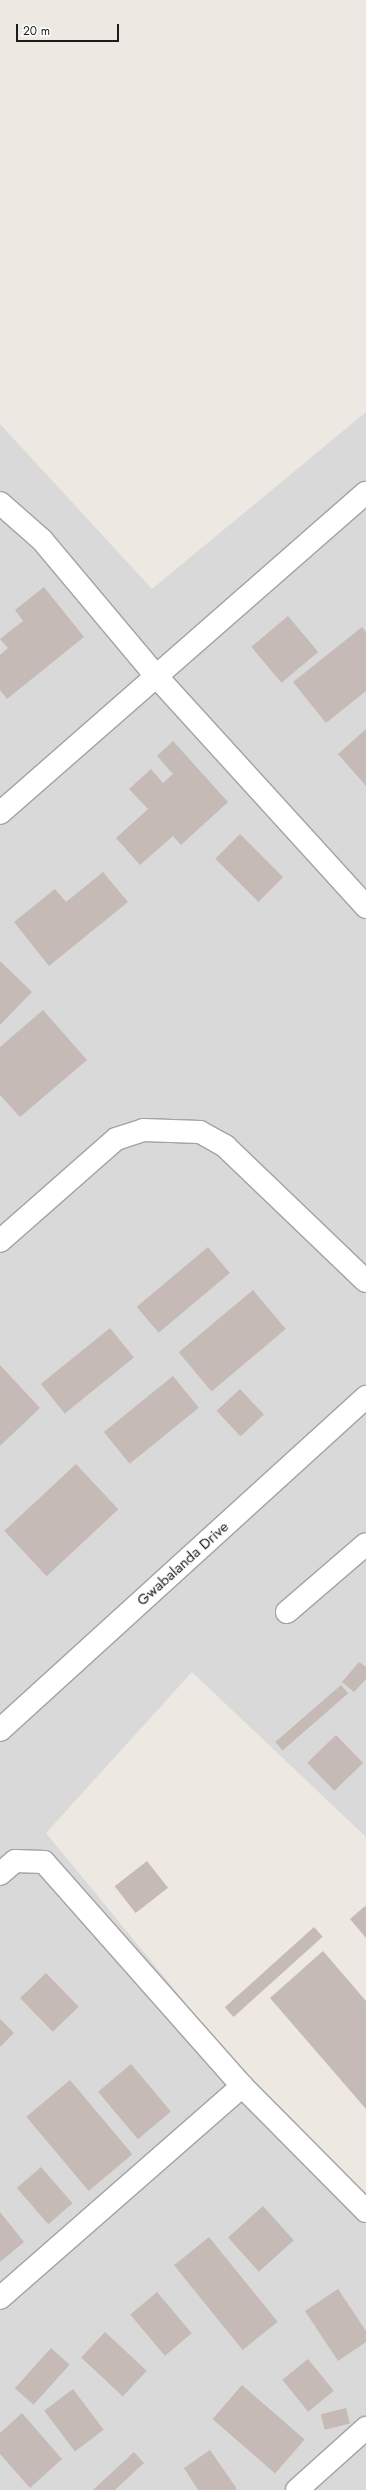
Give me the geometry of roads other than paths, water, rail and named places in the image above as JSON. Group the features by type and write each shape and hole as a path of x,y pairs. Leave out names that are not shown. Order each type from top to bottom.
{"street":[{"path":"0,813 366,493"},
{"path":"0,503 42,540 157,677 366,907"},
{"path":"0,1240 116,1139 143,1130 200,1132 225,1146 366,1281"},
{"name":"Gwabalanda Drive","path":"0,1730 366,1397"},
{"path":"287,1612 366,1544"},
{"path":"0,1874 15,1861 30,1858 44,1862 242,2086 366,2212"},
{"path":"0,2298 242,2086"},
{"path":"298,2490 366,2428"}]}
